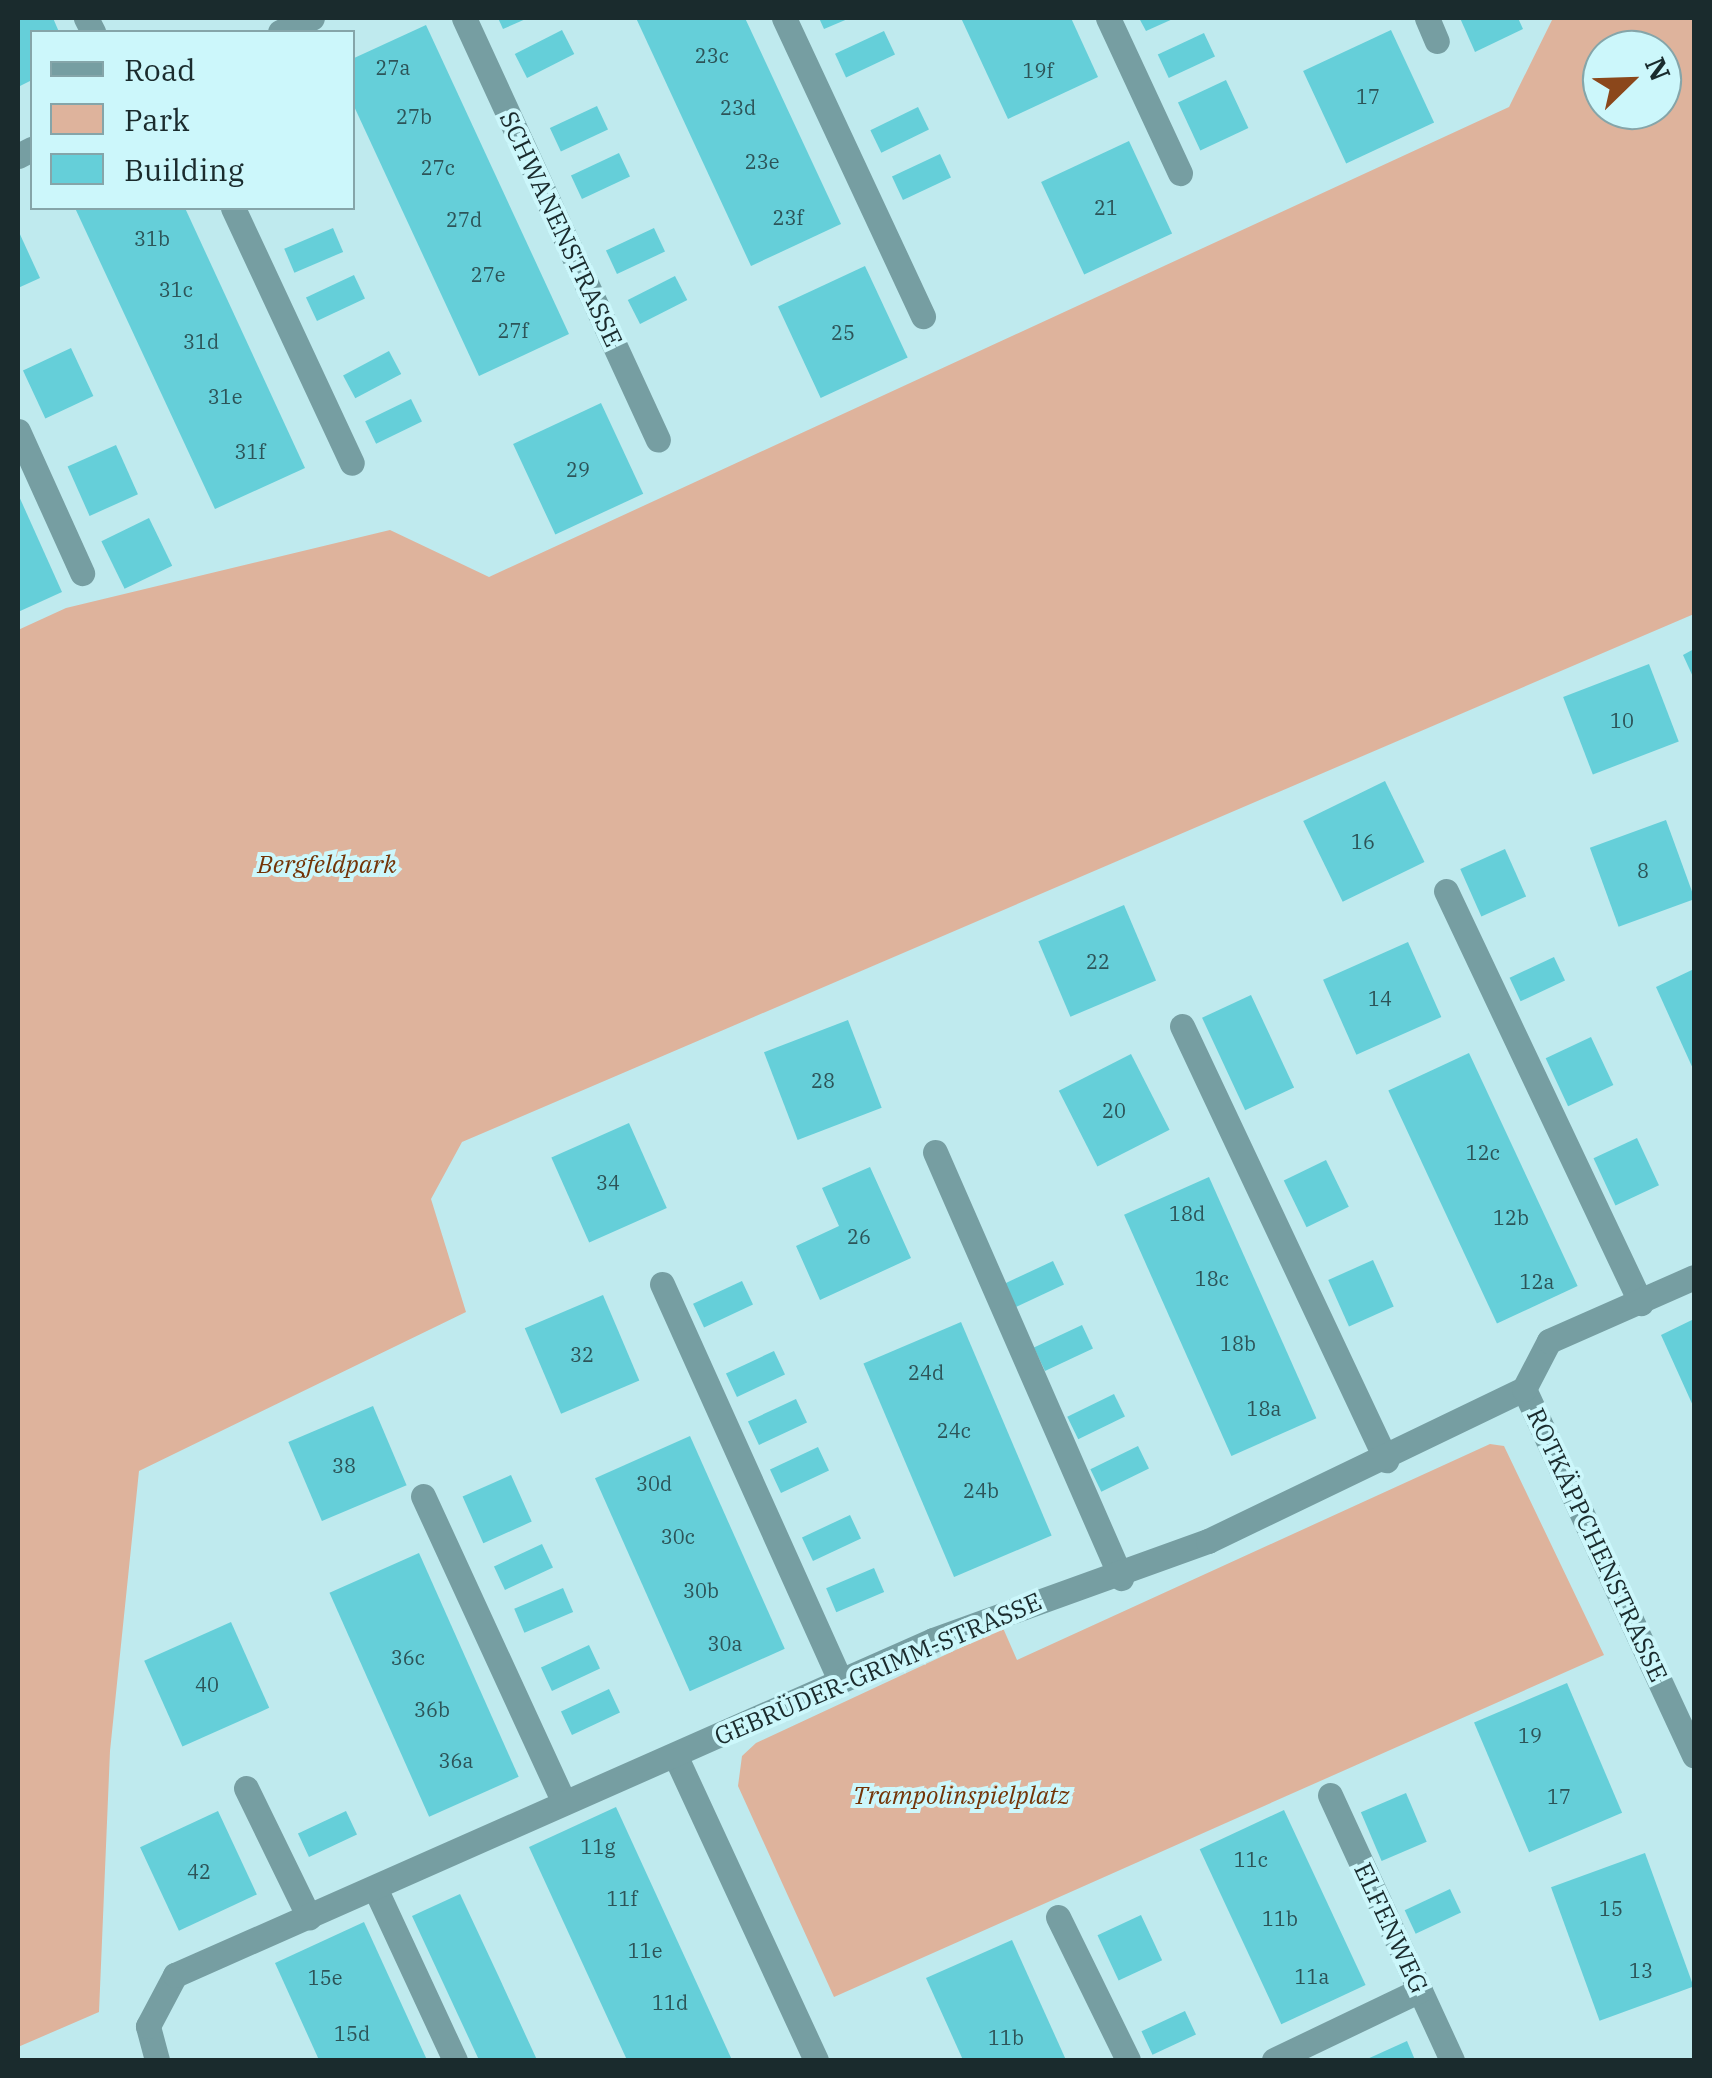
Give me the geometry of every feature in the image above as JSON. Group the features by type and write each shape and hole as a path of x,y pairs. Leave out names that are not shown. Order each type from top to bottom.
{"street":[{"path":"285,30 312,18"},
{"name":"SCHWANENSTRASSE","path":"464,18 658,440"},
{"path":"784,18 924,316"},
{"path":"1108,18 1180,173"},
{"path":"235,210 352,463"},
{"path":"18,432 82,573"},
{"path":"1446,891 1641,1303"},
{"path":"1182,1026 1386,1460"},
{"path":"935,1152 1120,1578"},
{"path":"1524,1389 1549,1341 1694,1278"},
{"path":"662,1284 840,1680"},
{"name":"GEBRÜDER-GRIMM-STRASSE","path":"158,2060 148,2026 155,1998 176,1975 840,1680 1024,1604 1120,1578 1386,1460 1524,1389"},
{"name":"ROTKÄPPCHENSTRASSE","path":"1524,1389 1694,1755"},
{"path":"422,1496 563,1801"},
{"path":"675,1754 816,2060"},
{"path":"246,1788 308,1917"},
{"name":"ELFENWEG","path":"1330,1795 1452,2060"},
{"path":"375,1888 455,2060"},
{"path":"1058,1917 1128,2060"},
{"path":"1274,2060 1420,1990"}],"green space":[{"name":"Bergfeldpark","path":"1553,18 1694,18 1694,614 462,1142 431,1199 466,1312 139,1471 110,1751 99,2012 18,2047 18,630 66,608 390,530 489,577 1509,107"},
{"name":"Trampolinspielplatz","path":"1490,1444 1504,1446 1604,1655 834,1997 738,1786 742,1756 756,1743 1003,1628 1017,1660"}],"building":[{"path":"18,18 53,18 58,30 30,30 30,81 18,87"},
{"path":"498,18 528,18 503,29"},
{"path":"636,18 745,18 841,224 751,266"},
{"path":"819,18 850,18 824,29"},
{"path":"961,18 1071,18 1098,77 1008,119"},
{"path":"1139,18 1175,18 1146,31"},
{"path":"1460,18 1518,18 1523,29 1475,52"},
{"path":"426,25 569,334 479,376 355,108 355,58"},
{"path":"562,30 574,54 527,78 515,54"},
{"path":"1391,30 1434,122 1346,163 1303,71"},
{"path":"884,31 895,55 846,77 835,54"},
{"path":"1204,33 1215,57 1169,78 1158,55"},
{"path":"1226,80 1248,128 1200,150 1178,102"},
{"path":"597,106 608,130 561,152 550,128"},
{"path":"918,107 929,129 881,153 870,130"},
{"path":"1129,141 1172,233 1084,274 1041,182"},
{"path":"619,153 630,177 582,199 571,175"},
{"path":"940,154 951,178 903,200 892,176"},
{"path":"76,210 186,210 305,468 215,509"},
{"path":"333,228 343,252 294,273 284,249"},
{"path":"654,228 665,252 617,274 606,250"},
{"path":"18,230 40,278 18,288"},
{"path":"865,266 908,358 821,398 778,307"},
{"path":"354,275 365,299 317,321 306,297"},
{"path":"675,276 687,300 640,324 628,300"},
{"path":"71,348 93,396 45,418 23,370"},
{"path":"389,351 401,374 355,398 343,375"},
{"path":"411,399 422,421 376,444 365,421"},
{"path":"601,403 643,494 555,535 513,444"},
{"path":"116,445 138,494 90,516 68,467"},
{"path":"18,494 62,592 18,612"},
{"path":"149,518 172,566 125,589 101,541"},
{"path":"1694,649 1694,679 1683,655"},
{"path":"1649,664 1679,741 1593,774 1563,697"},
{"path":"1385,781 1424,862 1343,902 1303,821"},
{"path":"1666,820 1694,899 1619,927 1590,848"},
{"path":"1505,849 1526,897 1481,916 1460,869"},
{"path":"1124,905 1156,980 1070,1017 1038,941"},
{"path":"1408,942 1441,1017 1356,1055 1323,980"},
{"path":"1554,957 1565,981 1521,1001 1510,978"},
{"path":"1694,969 1694,1071 1656,987"},
{"path":"1251,995 1294,1087 1245,1110 1202,1018"},
{"path":"848,1020 882,1108 798,1140 764,1052"},
{"path":"1591,1037 1613,1085 1568,1106 1546,1058"},
{"path":"1469,1053 1578,1286 1497,1324 1388,1091"},
{"path":"1131,1054 1170,1130 1097,1167 1059,1091"},
{"path":"629,1123 667,1208 589,1243 551,1158"},
{"path":"1637,1138 1659,1185 1615,1205 1593,1158"},
{"path":"1326,1160 1349,1207 1307,1227 1284,1181"},
{"path":"870,1167 911,1258 820,1300 796,1246 839,1226 822,1188"},
{"path":"1209,1177 1316,1418 1231,1456 1124,1215"},
{"path":"1373,1260 1394,1307 1349,1327 1328,1280"},
{"path":"1053,1261 1064,1285 1016,1307 1005,1283"},
{"path":"742,1281 753,1305 704,1327 693,1304"},
{"path":"603,1295 639,1381 561,1414 525,1328"},
{"path":"1694,1319 1694,1408 1661,1335"},
{"path":"961,1322 1052,1536 954,1577 863,1363"},
{"path":"1082,1325 1093,1349 1045,1371 1034,1347"},
{"path":"774,1351 785,1375 737,1397 726,1373"},
{"path":"1114,1394 1125,1416 1078,1439 1067,1417"},
{"path":"796,1399 807,1423 759,1445 748,1421"},
{"path":"373,1406 407,1485 322,1521 288,1442"},
{"path":"690,1436 785,1649 690,1691 595,1478"},
{"path":"1138,1446 1149,1468 1101,1492 1090,1469"},
{"path":"818,1447 829,1471 781,1493 770,1469"},
{"path":"511,1475 532,1522 483,1543 463,1497"},
{"path":"850,1515 861,1539 813,1561 802,1537"},
{"path":"542,1544 553,1568 505,1590 494,1566"},
{"path":"419,1553 519,1777 429,1817 329,1593"},
{"path":"874,1568 884,1592 836,1612 826,1588"},
{"path":"563,1588 573,1612 524,1633 514,1609"},
{"path":"231,1622 269,1708 182,1747 144,1661"},
{"path":"589,1645 600,1669 552,1691 541,1667"},
{"path":"1567,1683 1622,1813 1529,1852 1474,1722"},
{"path":"609,1689 620,1713 572,1735 561,1711"},
{"path":"1406,1793 1427,1842 1382,1861 1361,1812"},
{"path":"616,1807 732,2060 627,2060 529,1847"},
{"path":"1284,1810 1366,1985 1281,2024 1200,1849"},
{"path":"218,1811 257,1894 179,1931 140,1847"},
{"path":"346,1811 357,1835 309,1857 298,1833"},
{"path":"1645,1853 1694,1986 1600,2021 1551,1887"},
{"path":"1450,1889 1461,1913 1416,1934 1405,1910"},
{"path":"460,1894 537,2060 479,2060 412,1916"},
{"path":"1141,1915 1162,1960 1119,1981 1097,1935"},
{"path":"364,1922 427,2060 319,2060 275,1963"},
{"path":"1012,1940 1066,2060 963,2060 926,1978"},
{"path":"1185,2011 1196,2035 1152,2055 1141,2031"},
{"path":"1407,2041 1415,2060 1365,2060"}]}
